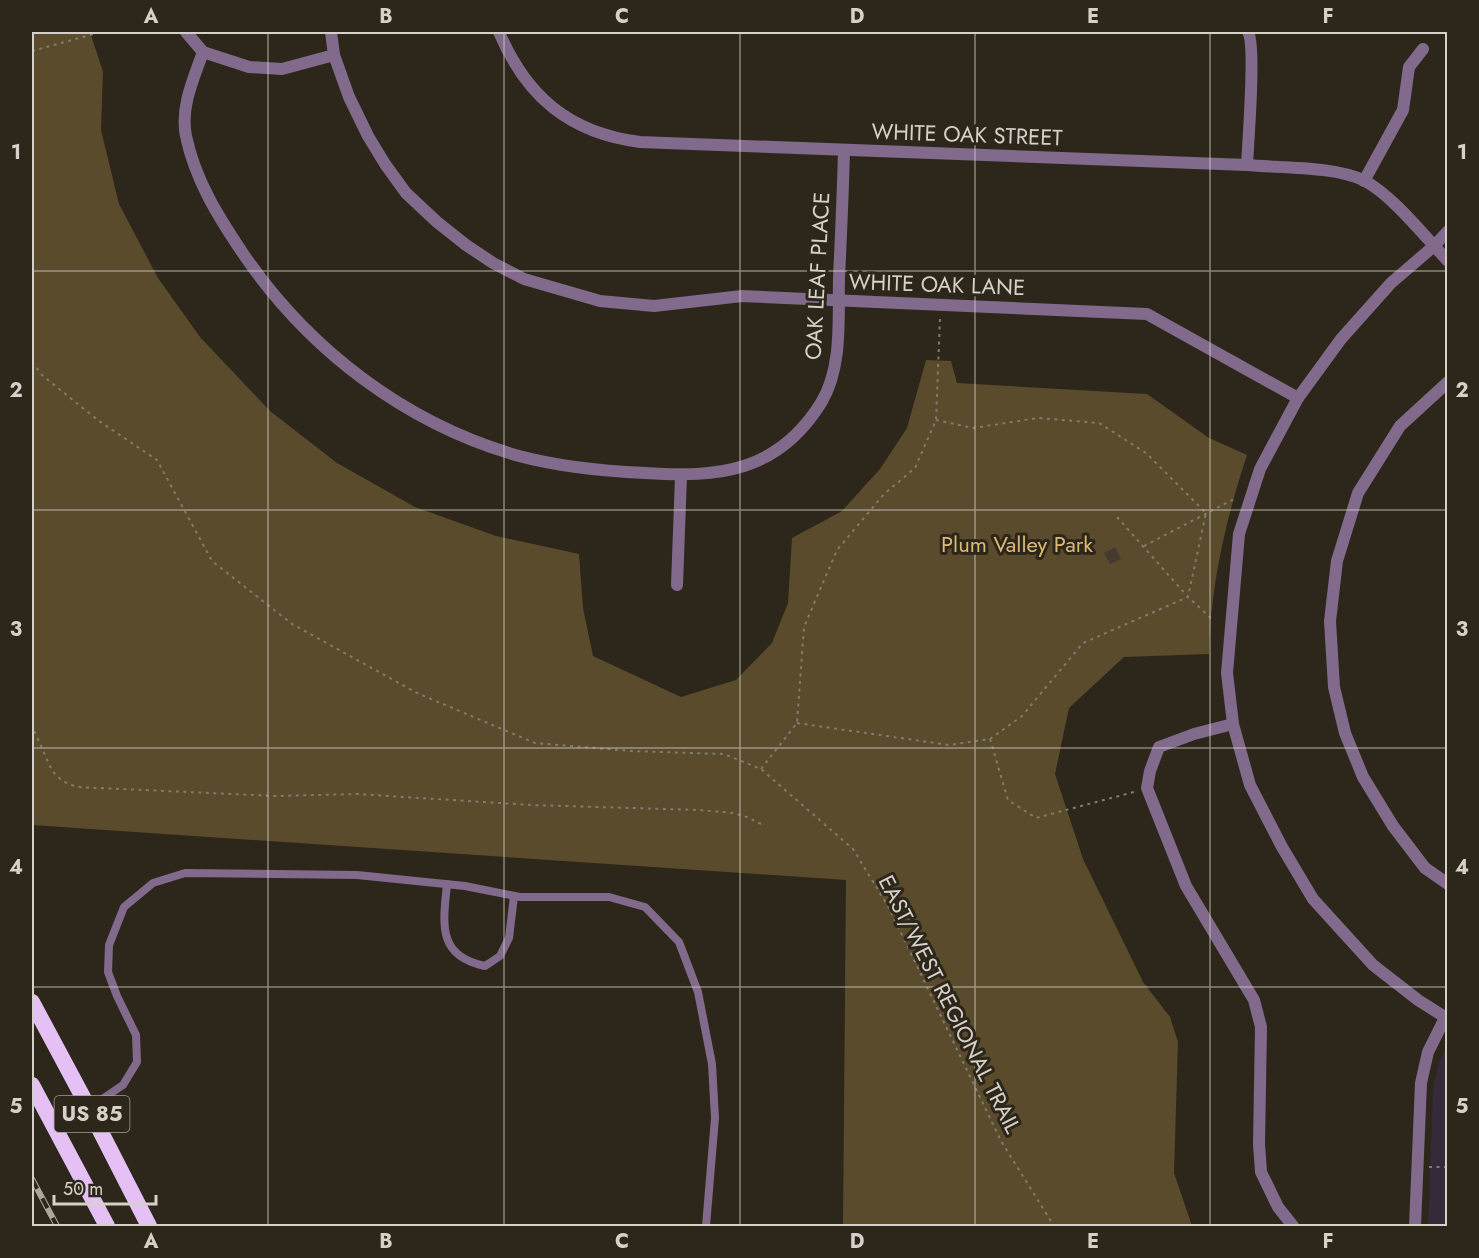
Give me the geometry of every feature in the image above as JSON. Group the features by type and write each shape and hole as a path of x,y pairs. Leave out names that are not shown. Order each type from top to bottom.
{"highway":[{"name":"US 85","path":"32,1002 150,1227"},
{"name":"US 85","path":"32,1085 107,1227"}],"street":[{"path":"186,32 203,52 249,67 282,69 334,55"},
{"name":"WHITE OAK LANE","path":"331,32 334,55 349,96 368,136 406,193 466,245 493,263 524,279 571,294 654,306 742,296 1147,314 1298,398"},
{"name":"WHITE OAK STREET","path":"499,32 518,71 532,89 574,122 622,140 1247,165 1330,171 1364,181 1388,198 1448,261"},
{"path":"1247,165 1252,56 1251,35 1248,32"},
{"path":"1364,181 1403,110 1409,67 1423,49"},
{"name":"OAK LEAF PLACE","path":"203,52 187,98 185,134 204,190 227,231 254,270 285,308 320,344 349,369 382,393 411,410 479,442 519,456 558,464 599,470 681,476 713,474 744,467 771,454 794,437 822,402 833,372 844,150"},
{"path":"1415,1227 1421,1083 1430,1046 1446,1018 1418,1000 1373,965 1313,899 1282,846 1251,785 1233,724 1227,673 1239,534 1260,469 1298,398 1341,339 1391,283 1448,231"},
{"path":"1448,382 1400,426 1358,493 1337,561 1330,621 1334,687 1345,732 1363,777 1393,826 1425,868 1448,885"},
{"path":"677,585 681,476"},
{"path":"1233,724 1194,734 1159,747 1149,771 1147,788 1186,886 1254,1000 1261,1027 1259,1144 1261,1172 1278,1207 1293,1227"}],"lane":[{"path":"88,1108 123,1085 137,1062 136,1035 108,972 109,945 124,907 153,883 185,873 357,875 447,884 514,896 609,897 645,907 678,942 698,992 712,1064 714,1118 706,1227"},
{"path":"447,884 443,923 452,951 468,963 485,966 500,956 509,938 514,896"}],"path":[{"path":"32,51 102,32"},
{"path":"761,769 797,723 804,627 837,550 884,494 915,468 936,420 940,304"},
{"name":"EAST/WEST REGIONAL TRAIL","path":"32,362 43,376 99,421 157,460 212,561 292,624 417,693 535,743 631,751 724,754 761,769 853,849 889,908 1001,1141 1054,1227"},
{"path":"936,420 973,428 1038,418 1098,423 1146,453 1206,513"},
{"path":"1144,546 1236,498"},
{"path":"1188,597 1206,513"},
{"path":"1117,517 1188,597 1212,619"},
{"path":"797,723 950,745 990,739 1022,716 1083,643 1188,597"},
{"path":"32,724 49,766 56,776 65,783 77,787 276,796 357,794 531,805 699,810 733,813 765,826"},
{"path":"990,739 1008,800 1036,818 1147,788"},
{"path":"1429,1167 1448,1167"}],"shaded area":[{"path":"1447,1045 1447,1226 1428,1226 1433,1090 1439,1062"}],"green space":[{"name":"Plum Valley Park","path":"32,32 90,32 103,72 101,130 119,204 158,278 200,337 270,411 337,463 415,507 496,536 579,554 583,608 593,656 681,697 736,680 772,643 788,603 792,538 842,511 880,469 907,428 926,360 951,361 957,383 1147,394 1209,438 1247,455 1220,553 1212,604 1209,654 1124,657 1069,708 1055,774 1083,859 1143,982 1170,1017 1178,1042 1174,1173 1192,1226 843,1226 846,880 32,825"}],"building":[{"path":"1115,547 1121,559 1110,564 1104,553"}],"railway":[{"path":"32,1179 57,1226"}]}
